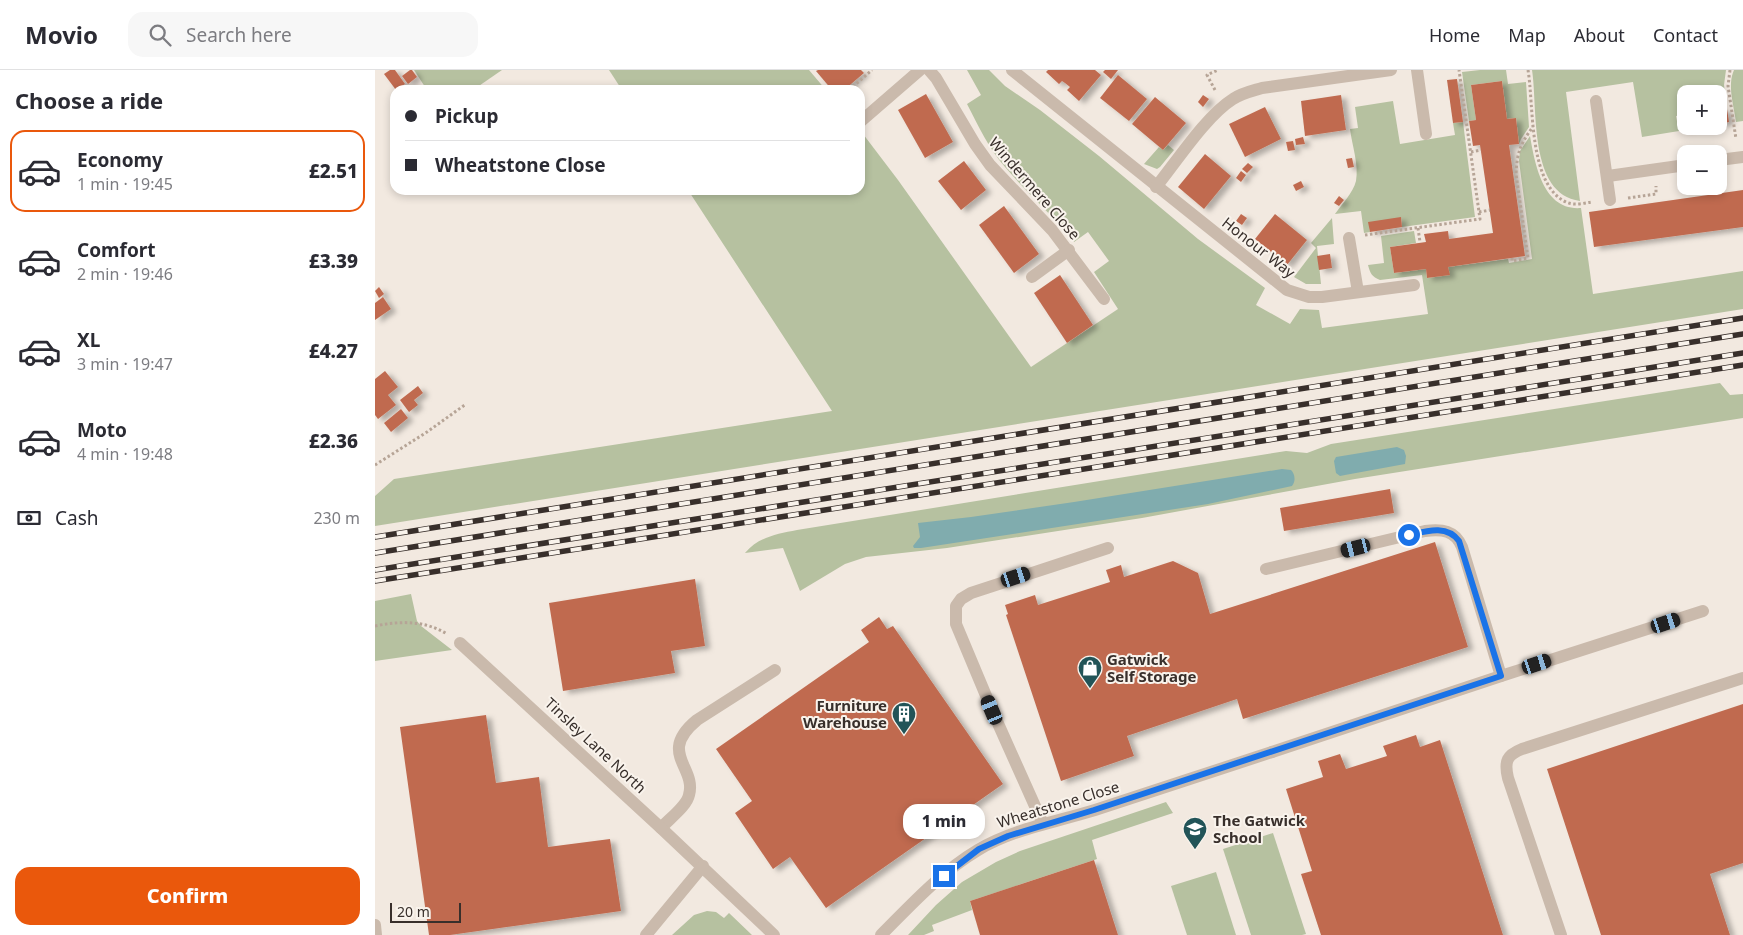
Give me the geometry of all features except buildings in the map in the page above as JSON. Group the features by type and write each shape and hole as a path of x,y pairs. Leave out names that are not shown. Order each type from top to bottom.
{"street":[{"path":"865,118 920,70"},
{"name":"Windermere Close","path":"929,70 936,78 975,144 990,164 1069,250 1104,299"},
{"name":"Honour Way","path":"1012,70 1287,290 1309,297 1414,285"},
{"path":"1156,187 1210,118 1223,106 1246,92 1262,88 1391,70"},
{"path":"1417,70 1426,134"},
{"path":"1596,101 1610,200"},
{"path":"1727,159 1741,157"},
{"path":"1608,176 1677,166"},
{"path":"1349,238 1358,292"},
{"path":"1032,277 1069,250"},
{"path":"1266,569 1425,531 1441,530 1452,533 1462,547 1501,676"},
{"path":"1043,824 992,710 959,630 955,616 956,606 961,599 971,593 1108,548"},
{"name":"Wheatstone Close","path":"881,935 934,884 973,853 1000,839 1703,611"},
{"name":"Tinsley Lane North","path":"460,643 703,866 774,935"},
{"path":"661,828 686,802 690,794 689,779 679,752 679,745 683,734 697,720 775,670"},
{"path":"1561,935 1506,771 1509,757 1514,752 1522,749 1743,678"},
{"path":"645,935 703,866"},
{"path":"375,925 376,935"}],"path":[{"path":"855,85 872,70"},
{"path":"1218,70 1207,75 1223,106"},
{"path":"1349,238 1480,219 1459,70"},
{"path":"1528,70 1536,151 1544,178 1565,202 1573,204 1656,194 1655,186 1663,185"},
{"path":"1730,70 1728,86 1741,157"},
{"path":"1512,258 1512,261 1528,258 1516,174 1516,161 1523,139 1533,127"},
{"path":"1471,152 1481,150"},
{"path":"1479,212 1489,210"},
{"path":"1418,228 1420,242"},
{"path":"375,465 427,432 466,404"},
{"path":"375,626 397,622 421,624 443,632 460,643"}],"green space":[{"path":"414,70 502,70 480,85 424,85"},
{"path":"609,70 809,70 822,85 619,85"},
{"path":"967,70 989,70 1005,86 1040,110 1099,156 1198,239 1265,288 1256,305 1290,324 1300,309 1319,310 1322,328 1428,314 1422,275 1380,280 1373,276 1368,265 1384,263 1381,236 1414,231 1416,243 1390,247 1394,273 1426,269 1427,278 1449,275 1448,267 1508,259 1509,263 1532,259 1519,161 1520,151 1530,136 1538,172 1549,194 1558,202 1568,207 1581,208 1593,294 1743,271 1743,309 375,526 375,496 394,479 832,411 691,195 865,195 865,137 1031,367 1118,309 1094,272 1109,261 1088,232 1074,242 1005,167 989,145 967,104 981,95"},
{"path":"1506,70 1508,84 1526,82 1529,127 1519,144 1516,118 1507,119 1502,81 1471,85 1476,120 1469,121 1462,72"},
{"path":"1532,70 1726,70 1724,85 1677,85 1677,131 1642,137 1633,82 1566,92 1580,201 1563,195 1551,183 1544,166 1536,126"},
{"path":"1734,70 1743,70 1743,121 1736,122 1731,89"},
{"path":"1393,101 1400,144 1455,135 1453,123 1463,122 1475,217 1402,227 1401,218 1369,223 1370,232 1364,233 1361,211 1335,214 1350,194 1356,181 1356,162 1350,129 1358,128 1355,107"},
{"path":"1168,145 1174,150 1160,167 1157,169 1144,164 1159,147 1163,150"},
{"path":"1332,218 1334,244 1317,246 1321,284 1306,284 1294,277 1316,248 1311,243"},
{"path":"1720,383 1730,395 1743,394 1743,418 1355,479 1142,518 947,548 866,557 845,564 800,591 783,548 745,553 762,540 797,530 1286,451 1307,453 1331,444"},
{"path":"411,594 417,621 452,650 375,661 375,601"},
{"path":"1166,802 1173,813 1092,840 1097,859 970,901 972,910 932,925 934,931 924,935 908,935 936,905 962,882 996,862 1020,851"},
{"path":"1273,833 1306,934 1251,935 1223,849"},
{"path":"1216,872 1236,935 1187,935 1171,886"},
{"path":"707,911 716,912 724,918 729,913 752,935 672,935 694,915"}],"water":[{"path":"1397,447 1404,450 1406,456 1405,464 1340,476 1336,473 1334,461 1336,457"},
{"path":"1282,469 1291,470 1294,476 1292,486 1208,504 921,548 914,548 913,546 920,537 918,523 1074,502"}],"railway":[{"path":"375,537 1743,318"},
{"path":"375,553 1743,334"},
{"path":"375,570 1743,353"},
{"path":"375,581 1743,365"}],"place":[{"name":"Gatwick Self Storage","path":"1090,689"},
{"name":"Furniture Warehouse","path":"904,735"},
{"name":"The Gatwick School","path":"1195,850"}],"route":[{"path":"944,876 979,849 1008,836 1236,764 1501,676 1459,541 1452,533 1441,530 1409,535"}]}
